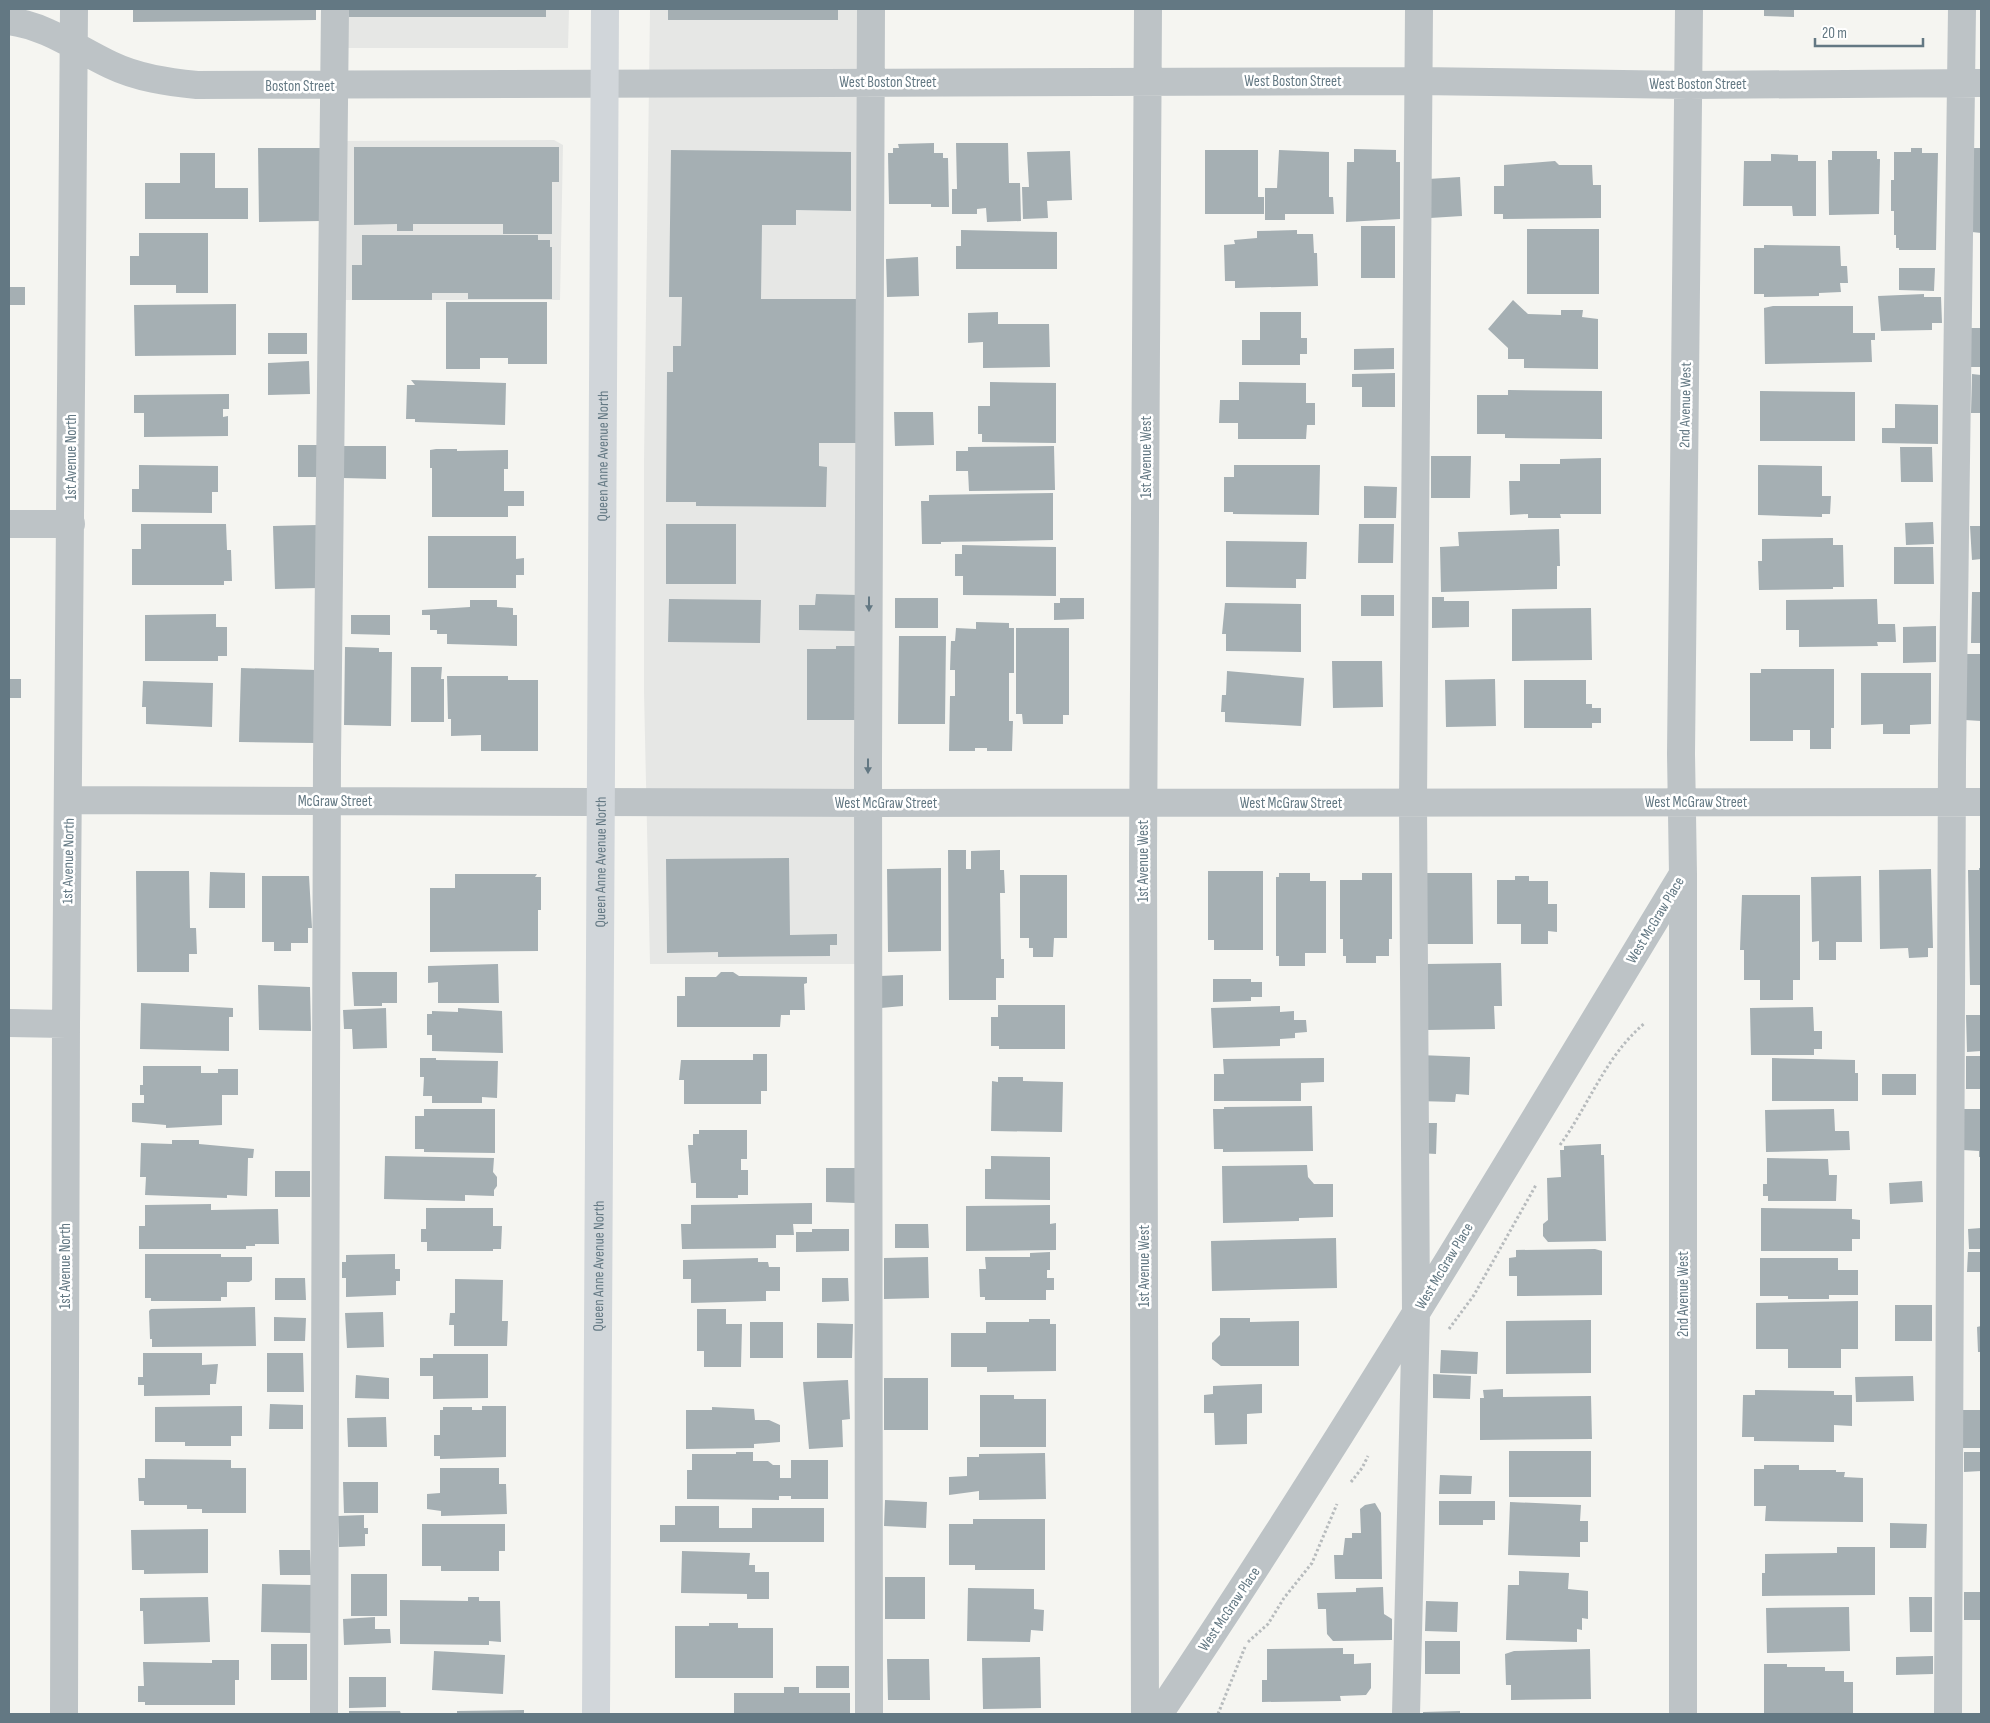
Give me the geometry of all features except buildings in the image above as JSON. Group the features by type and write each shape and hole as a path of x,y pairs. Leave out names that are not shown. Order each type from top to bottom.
{"main road":[{"name":"Queen Anne Avenue North","path":"596,1714 604,9"}],"street":[{"name":"1st Avenue North","path":"64,1714 66,1024 74,9"},
{"path":"324,1714 327,801 335,9"},
{"path":"869,1714 868,803 871,9"},
{"name":"1st Avenue West","path":"1145,1714 1144,803 1148,9"},
{"path":"1406,1714 1416,1313 1413,802 1419,9"},
{"name":"2nd Avenue West","path":"1681,802 1689,9"},
{"path":"1948,1714 1952,802 1972,83 1962,9"},
{"name":"Boston Street","path":"9,21 37,28 74,44 112,65 168,82 215,86 604,84"},
{"name":"West Boston Street","path":"604,84 1418,81 1688,85 1972,83"},
{"path":"9,524 71,524"},
{"name":"McGraw Street","path":"69,800 601,802"},
{"name":"West McGraw Street","path":"601,802 1981,802"},
{"name":"West McGraw Place","path":"1159,1714 1253,1574 1416,1313 1683,874 1681,802"},
{"name":"2nd Avenue West","path":"1683,874 1683,1714"},
{"path":"9,1023 66,1024"}],"path":[{"path":"1557,1149 1578,1120 1620,1045 1645,1022"},
{"path":"1447,1334 1474,1295 1538,1179"},
{"path":"1348,1487 1362,1468 1370,1451"},
{"path":"1218,1714 1235,1676 1245,1645 1268,1624 1284,1598 1312,1563 1339,1501"}],"shaded area":[{"path":"341,9 569,9 568,48 340,48"},
{"path":"650,9 869,9 861,964 650,964 644,692 644,462"},
{"path":"554,140 563,145 560,300 344,300 343,141"}]}
